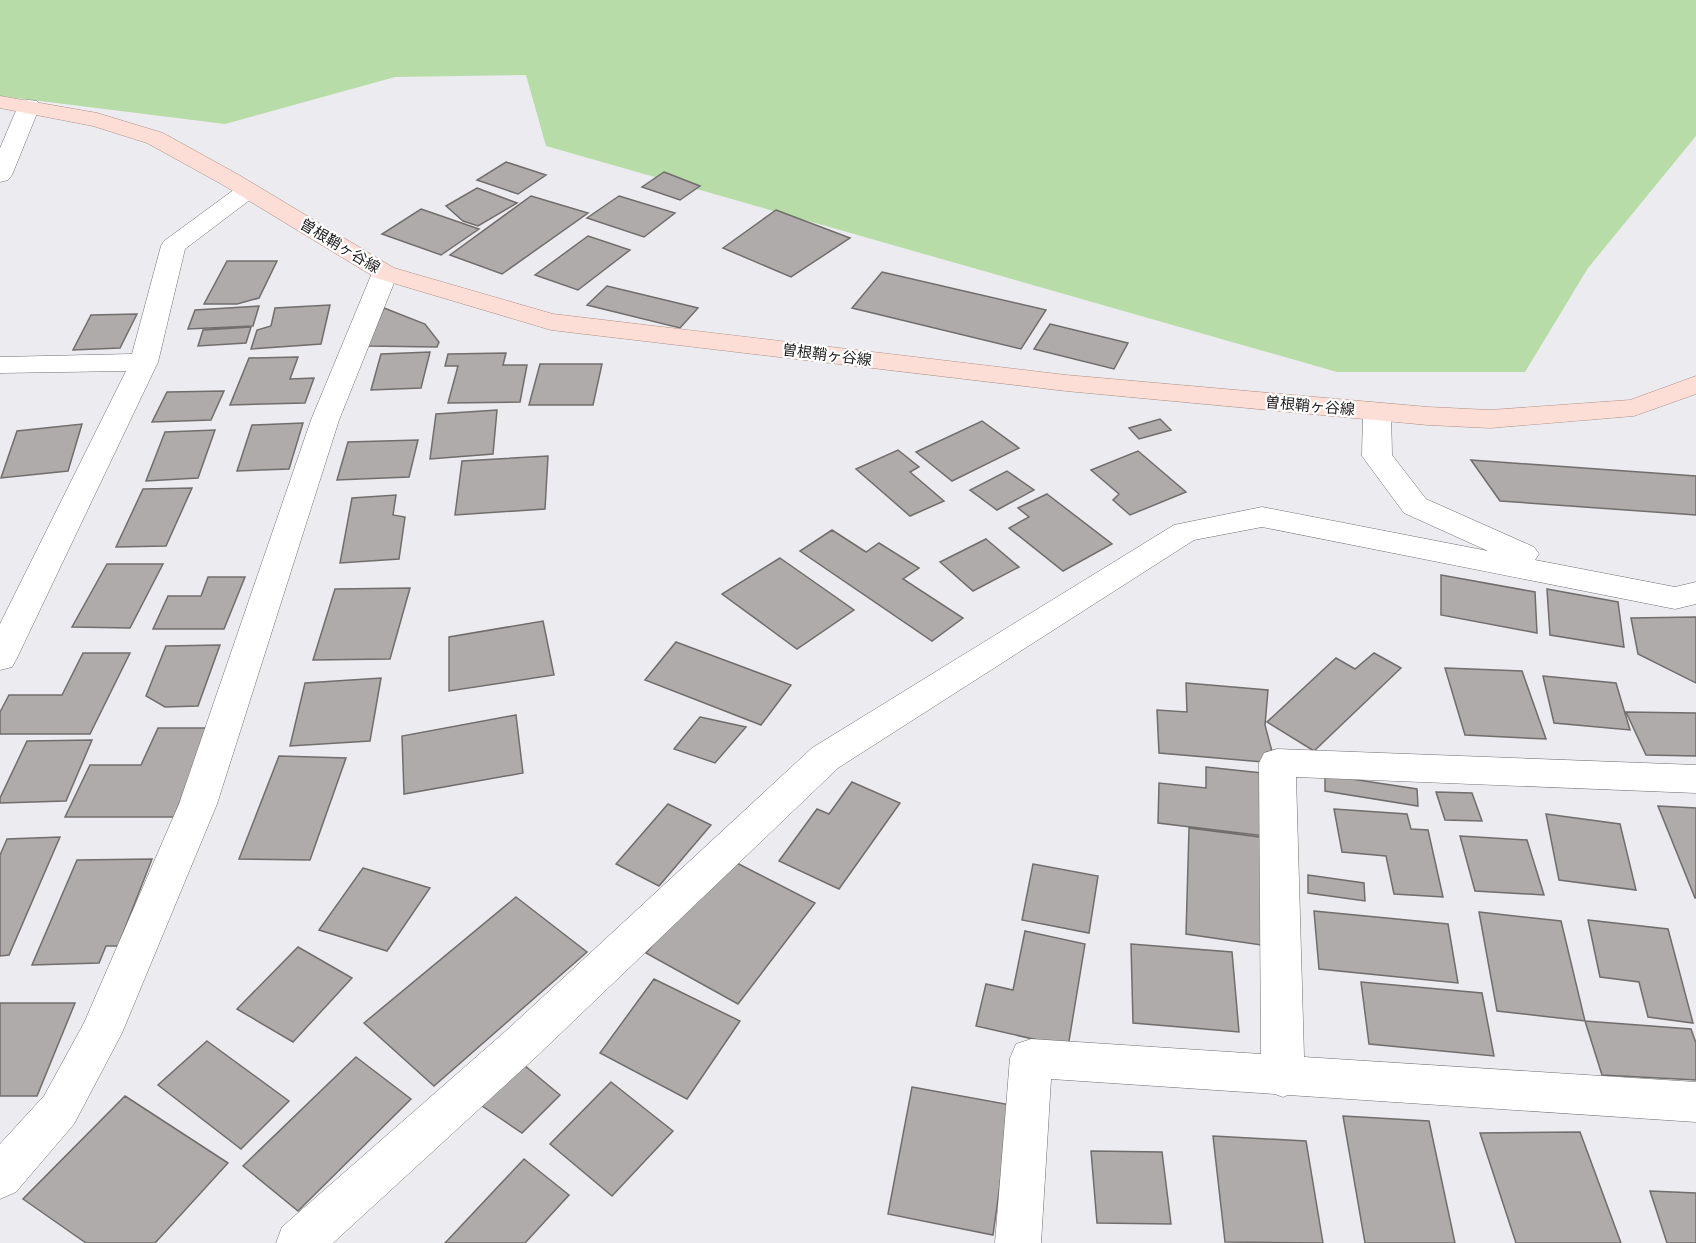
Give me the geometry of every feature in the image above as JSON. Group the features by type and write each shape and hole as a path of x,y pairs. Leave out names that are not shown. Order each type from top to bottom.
{"main road":[{"name":"曽根鞘ヶ谷線","path":"0,102 97,120 154,138 386,273 551,322 1054,382 1377,412 1490,419 1634,408 1696,384"}],"street":[{"path":"0,175 29,106"},
{"path":"0,658 144,362 173,246 247,191"},
{"path":"0,1177 59,1110 101,1033 198,804 325,420 386,273"},
{"path":"0,365 144,362"},
{"path":"1377,412 1377,456 1415,506 1574,577"},
{"path":"298,1243 522,1043 825,758 1185,532 1262,518 1675,598 1696,593"},
{"path":"1283,1077 1277,764 1696,779"},
{"path":"1018,1243 1031,1058 1283,1077 1696,1102"}],"green space":[{"path":"0,0 1696,0 1696,136 1588,268 1525,372 1337,372 546,146 526,75 395,77 225,124 0,96"}],"building":[{"path":"506,162 546,175 518,194 477,180"},
{"path":"664,172 700,186 680,200 642,187"},
{"path":"477,188 517,203 478,226 463,221 446,206"},
{"path":"531,196 588,213 502,274 450,255"},
{"path":"619,196 675,213 644,237 587,218"},
{"path":"421,209 479,229 441,255 382,234"},
{"path":"776,210 850,238 791,277 723,248"},
{"path":"588,236 630,250 578,290 535,275"},
{"path":"227,261 277,261 259,298 237,304 204,304"},
{"path":"882,272 1046,310 1021,349 852,308"},
{"path":"607,286 698,308 680,328 587,305"},
{"path":"330,305 321,344 251,349 257,330 271,326 275,308"},
{"path":"259,306 253,326 188,329 195,310"},
{"path":"384,308 425,324 439,342 437,347 367,346"},
{"path":"137,314 120,348 73,350 91,315"},
{"path":"1050,324 1128,343 1114,369 1034,349"},
{"path":"251,327 246,343 198,346 203,330"},
{"path":"430,352 421,388 371,390 381,354"},
{"path":"506,353 503,365 527,365 520,402 448,403 458,366 445,366 448,354"},
{"path":"298,357 290,379 314,378 305,403 230,405 249,358"},
{"path":"540,364 602,364 593,405 529,405"},
{"path":"224,391 211,420 152,422 167,392"},
{"path":"497,410 493,454 430,459 436,414"},
{"path":"1160,419 1171,430 1139,439 1129,428"},
{"path":"982,421 1019,448 952,481 916,452"},
{"path":"303,423 289,469 237,471 252,425"},
{"path":"82,424 68,471 1,478 17,431"},
{"path":"215,430 198,478 146,481 165,432"},
{"path":"418,440 409,477 337,480 348,442"},
{"path":"898,450 919,467 910,472 944,501 910,516 856,469"},
{"path":"1138,451 1186,492 1130,515 1113,500 1119,494 1091,470"},
{"path":"548,456 545,509 455,515 462,461"},
{"path":"1471,460 1696,476 1696,515 1500,501"},
{"path":"1007,471 1034,490 997,510 970,490"},
{"path":"192,488 166,546 116,547 143,489"},
{"path":"1047,494 1112,544 1063,571 1009,528 1029,517 1018,508"},
{"path":"396,495 393,515 405,517 399,559 340,563 352,498"},
{"path":"832,530 866,552 879,543 919,568 903,579 963,618 932,641 800,551"},
{"path":"986,539 1019,567 973,591 940,562"},
{"path":"780,558 854,610 797,649 722,594"},
{"path":"107,564 163,564 130,628 72,627"},
{"path":"1441,575 1535,592 1537,633 1441,615"},
{"path":"208,577 245,577 224,629 153,629 168,596 201,596"},
{"path":"410,588 390,659 313,660 335,589"},
{"path":"1547,589 1618,602 1624,647 1550,635"},
{"path":"1696,617 1696,683 1638,654 1631,618"},
{"path":"543,621 554,675 449,691 449,637"},
{"path":"676,642 791,685 761,725 645,680"},
{"path":"220,645 198,706 165,707 146,696 166,646"},
{"path":"83,653 130,653 90,734 0,734 0,712 9,695 62,695"},
{"path":"1374,653 1401,668 1314,751 1267,722 1336,658 1355,669"},
{"path":"1445,668 1522,671 1546,739 1465,735"},
{"path":"1543,676 1616,683 1630,730 1554,723"},
{"path":"381,678 370,741 290,746 305,683"},
{"path":"1186,683 1268,690 1265,725 1275,763 1159,753 1157,710 1187,712"},
{"path":"1626,712 1696,713 1696,756 1646,755"},
{"path":"516,715 523,773 404,794 402,736"},
{"path":"700,717 746,727 715,763 674,749"},
{"path":"158,728 209,728 174,817 65,817 90,765 141,765"},
{"path":"92,740 66,801 0,803 0,798 27,741"},
{"path":"279,756 346,758 310,860 239,859"},
{"path":"1206,767 1262,773 1265,836 1158,823 1159,783 1206,788"},
{"path":"1325,775 1417,789 1418,806 1325,791"},
{"path":"852,782 900,803 839,889 779,861 817,809 829,814"},
{"path":"1436,792 1472,793 1482,821 1445,820"},
{"path":"668,804 711,825 659,886 616,864"},
{"path":"1658,806 1696,808 1696,898 1695,898"},
{"path":"1334,809 1407,814 1411,829 1428,830 1443,897 1394,894 1386,856 1342,852"},
{"path":"1546,814 1620,824 1636,890 1559,880"},
{"path":"1189,828 1267,838 1268,946 1186,934"},
{"path":"1460,836 1527,840 1544,895 1475,891"},
{"path":"60,837 9,955 0,956 0,855 7,839"},
{"path":"725,857 815,903 738,1004 646,953"},
{"path":"152,859 118,946 106,946 99,963 32,965 77,860"},
{"path":"1033,864 1098,876 1089,933 1022,920"},
{"path":"363,868 430,888 387,951 319,930"},
{"path":"1308,875 1364,883 1365,901 1308,893"},
{"path":"516,897 587,952 434,1086 364,1023"},
{"path":"1314,911 1448,924 1458,983 1319,969"},
{"path":"1479,912 1561,921 1585,1021 1497,1011"},
{"path":"1588,920 1668,929 1693,1023 1648,1017 1639,982 1600,977"},
{"path":"1025,931 1085,944 1068,1047 976,1026 986,984 1013,990"},
{"path":"1131,944 1232,952 1239,1032 1133,1023"},
{"path":"298,947 352,978 293,1042 237,1009"},
{"path":"654,979 740,1021 687,1099 600,1053"},
{"path":"1361,982 1482,993 1494,1056 1369,1044"},
{"path":"0,1003 75,1003 37,1096 0,1096"},
{"path":"1585,1021 1691,1029 1696,1043 1696,1080 1602,1075"},
{"path":"207,1041 289,1101 241,1149 158,1085"},
{"path":"356,1057 411,1099 298,1211 243,1166"},
{"path":"524,1065 560,1095 522,1133 482,1106"},
{"path":"611,1082 673,1131 612,1196 550,1144"},
{"path":"912,1087 1011,1105 993,1235 888,1214"},
{"path":"125,1096 228,1163 155,1243 86,1243 23,1199"},
{"path":"1343,1116 1429,1121 1455,1243 1365,1243"},
{"path":"1580,1132 1621,1243 1516,1243 1480,1133"},
{"path":"1213,1136 1306,1141 1323,1243 1225,1242"},
{"path":"1091,1151 1162,1152 1171,1224 1097,1223"},
{"path":"524,1159 569,1195 525,1243 445,1243"},
{"path":"1650,1191 1696,1193 1696,1243 1667,1243"}]}
